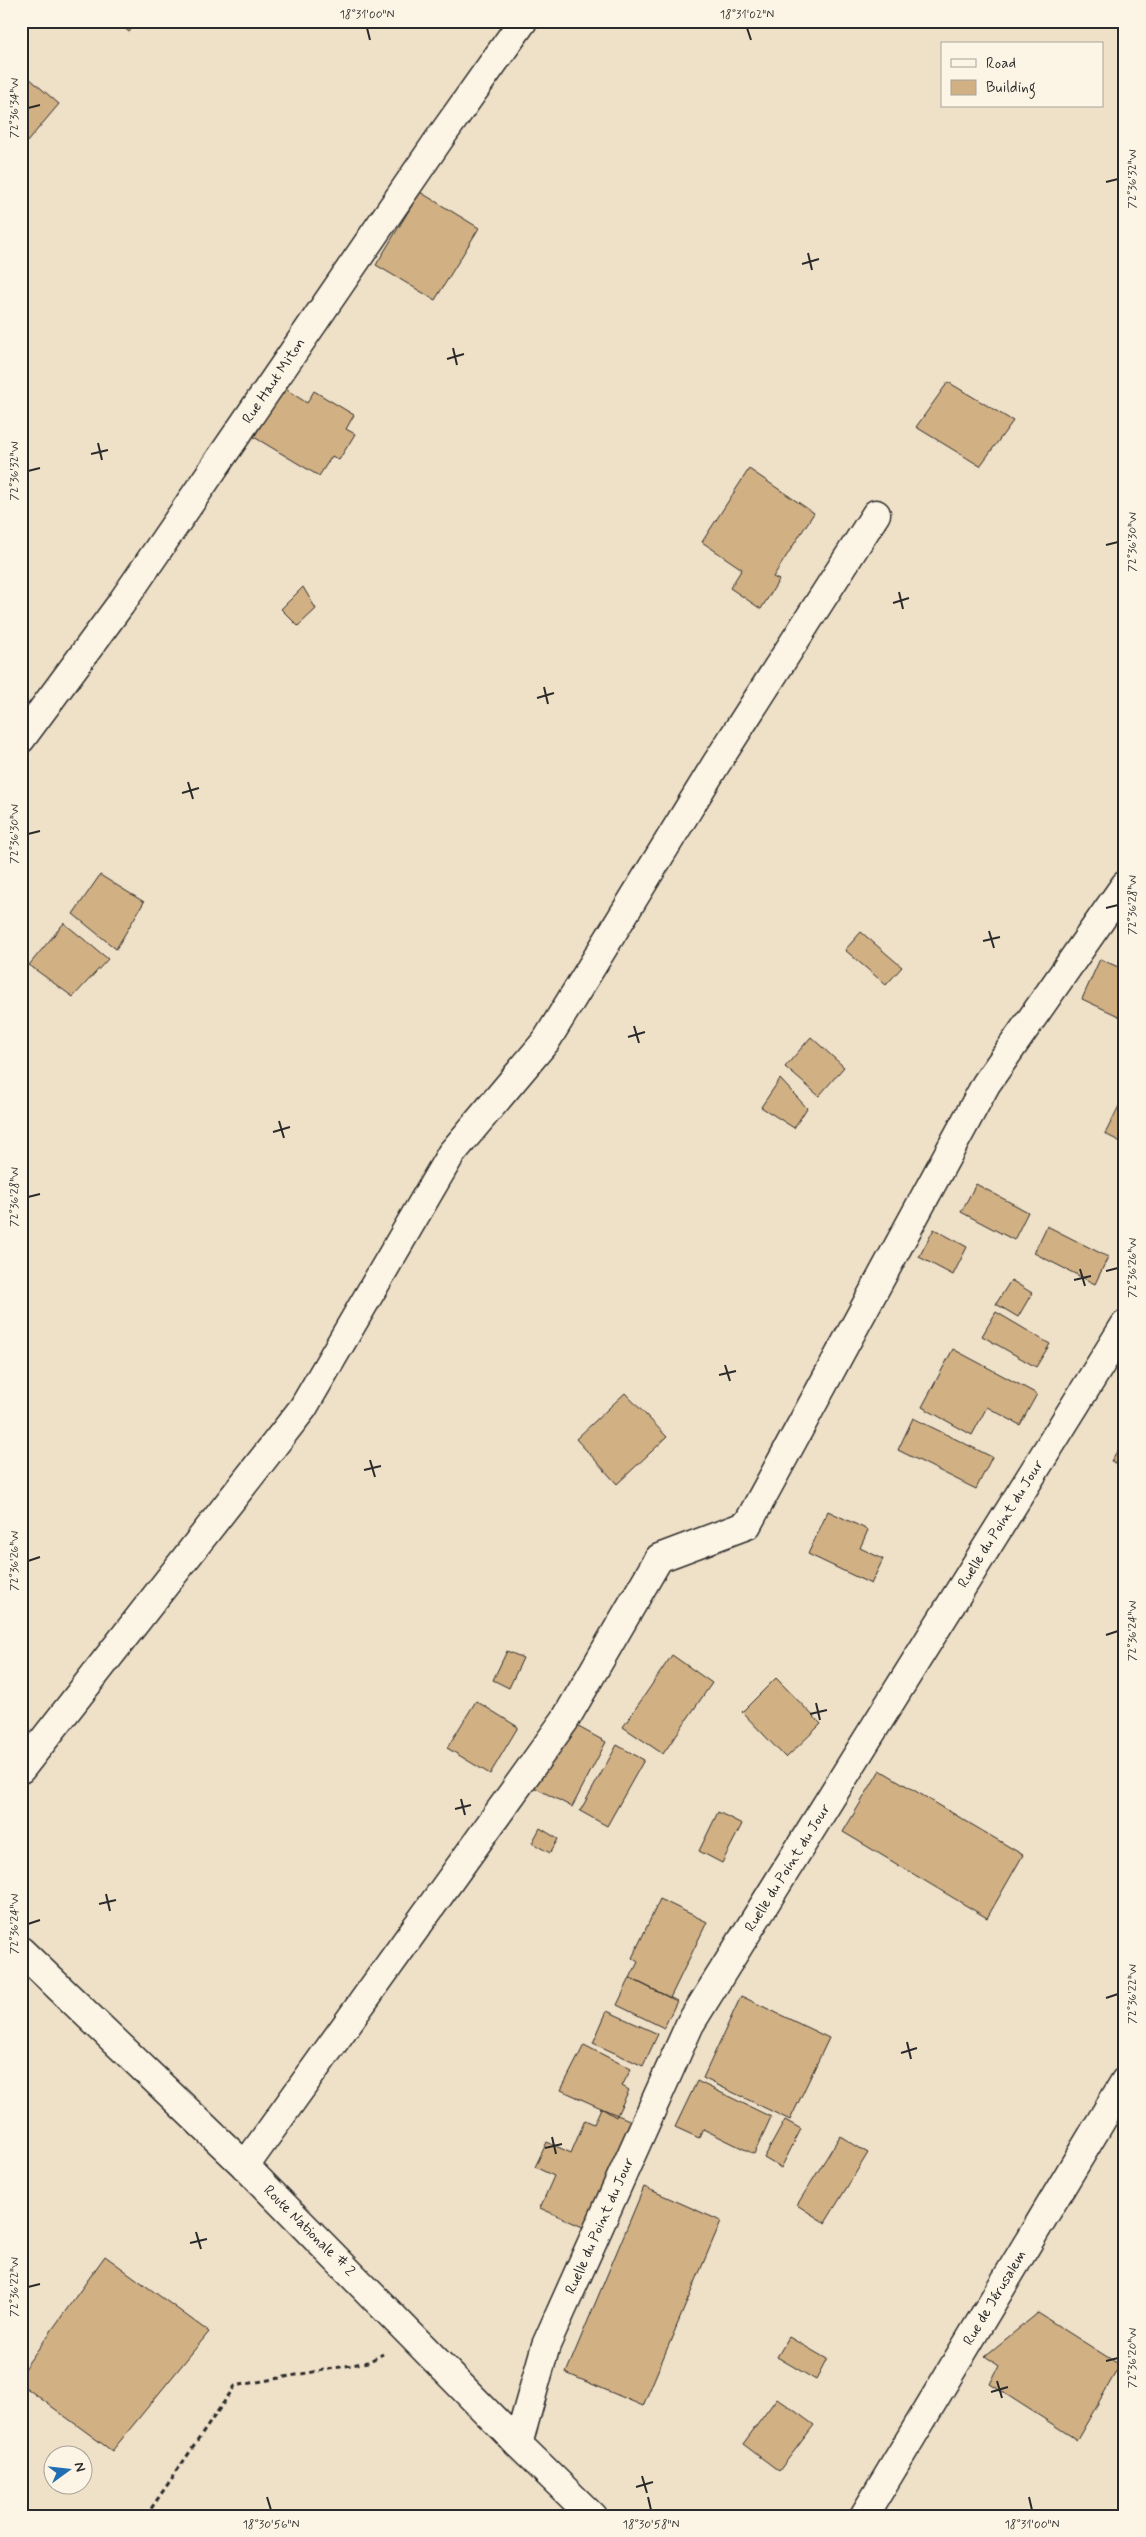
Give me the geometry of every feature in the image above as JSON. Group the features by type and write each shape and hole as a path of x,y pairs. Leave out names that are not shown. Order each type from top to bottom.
{"street":[{"name":"Rue Haut Miton","path":"21,739 120,605 440,138 523,21"},
{"path":"21,1770 303,1408 451,1154 546,1041 716,764 876,514"},
{"path":"246,2166 565,1720 659,1558 747,1525 986,1084 1125,885"},
{"name":"Ruelle du Point du Jour","path":"518,2444 546,2345 690,2024 1125,1325"},
{"name":"Route Nationale # 2","path":"21,1952 246,2166 518,2444 592,2516"},
{"name":"Rue de Jérusalem","path":"864,2516 1125,2081"}],"path":[{"path":"146,2516 235,2386 368,2362 414,2337"}],"building":[{"path":"116,21 138,21 129,32"},
{"path":"21,71 59,104 21,149"},
{"path":"420,192 479,228 435,300 376,265"},
{"path":"948,382 1013,421 980,466 916,427"},
{"path":"284,388 307,403 314,391 354,415 346,429 355,434 339,460 332,456 319,476 254,437"},
{"path":"749,469 814,513 773,577 779,580 761,609 730,588 742,569 702,542"},
{"path":"303,587 316,609 298,626 281,609"},
{"path":"100,875 144,902 116,949 73,914"},
{"path":"64,923 108,959 73,997 29,965"},
{"path":"861,932 902,967 886,985 845,950"},
{"path":"1100,959 1125,970 1125,1019 1082,999"},
{"path":"811,1037 844,1067 819,1096 785,1067"},
{"path":"780,1079 807,1108 794,1128 761,1107"},
{"path":"1125,1094 1125,1144 1105,1134"},
{"path":"976,1184 1028,1212 1014,1240 961,1212"},
{"path":"1047,1226 1108,1257 1095,1284 1034,1253"},
{"path":"934,1229 967,1247 953,1275 919,1257"},
{"path":"1011,1280 1032,1293 1018,1317 996,1304"},
{"path":"996,1312 1050,1344 1036,1367 982,1336"},
{"path":"953,1349 1037,1394 1020,1425 987,1407 972,1435 922,1407"},
{"path":"625,1393 667,1437 617,1484 576,1439"},
{"path":"913,1418 992,1457 976,1489 898,1450"},
{"path":"1125,1439 1125,1469 1111,1461"},
{"path":"828,1511 868,1530 860,1548 883,1559 871,1584 808,1554"},
{"path":"507,1651 523,1658 509,1688 493,1680"},
{"path":"672,1655 712,1683 663,1754 623,1727"},
{"path":"776,1678 821,1724 786,1758 742,1712"},
{"path":"476,1701 518,1727 490,1774 447,1748"},
{"path":"560,1717 606,1742 572,1807 526,1783"},
{"path":"617,1745 644,1760 607,1826 580,1811"},
{"path":"880,1770 1023,1855 987,1918 843,1832"},
{"path":"718,1812 742,1824 722,1863 699,1851"},
{"path":"540,1828 558,1839 550,1853 532,1843"},
{"path":"660,1899 707,1922 670,1998 630,1978 638,1962 632,1958"},
{"path":"630,1978 677,2001 664,2028 617,2005"},
{"path":"741,1996 829,2038 790,2120 703,2078"},
{"path":"607,2011 658,2034 643,2066 593,2043"},
{"path":"584,2045 631,2069 622,2086 629,2090 616,2117 561,2090"},
{"path":"697,2081 771,2117 754,2154 703,2129 699,2138 675,2127"},
{"path":"601,2108 634,2122 587,2229 540,2208 554,2176 535,2167 547,2142 571,2153 585,2120 594,2124"},
{"path":"785,2120 801,2129 781,2168 764,2158"},
{"path":"840,2136 868,2153 825,2223 797,2205"},
{"path":"644,2187 721,2221 643,2406 566,2373"},
{"path":"105,2256 209,2332 112,2451 21,2384 21,2373"},
{"path":"1038,2313 1120,2365 1077,2440 990,2384 999,2366 985,2356"},
{"path":"789,2337 827,2359 816,2380 777,2357"},
{"path":"777,2398 814,2425 779,2471 743,2444"}]}
